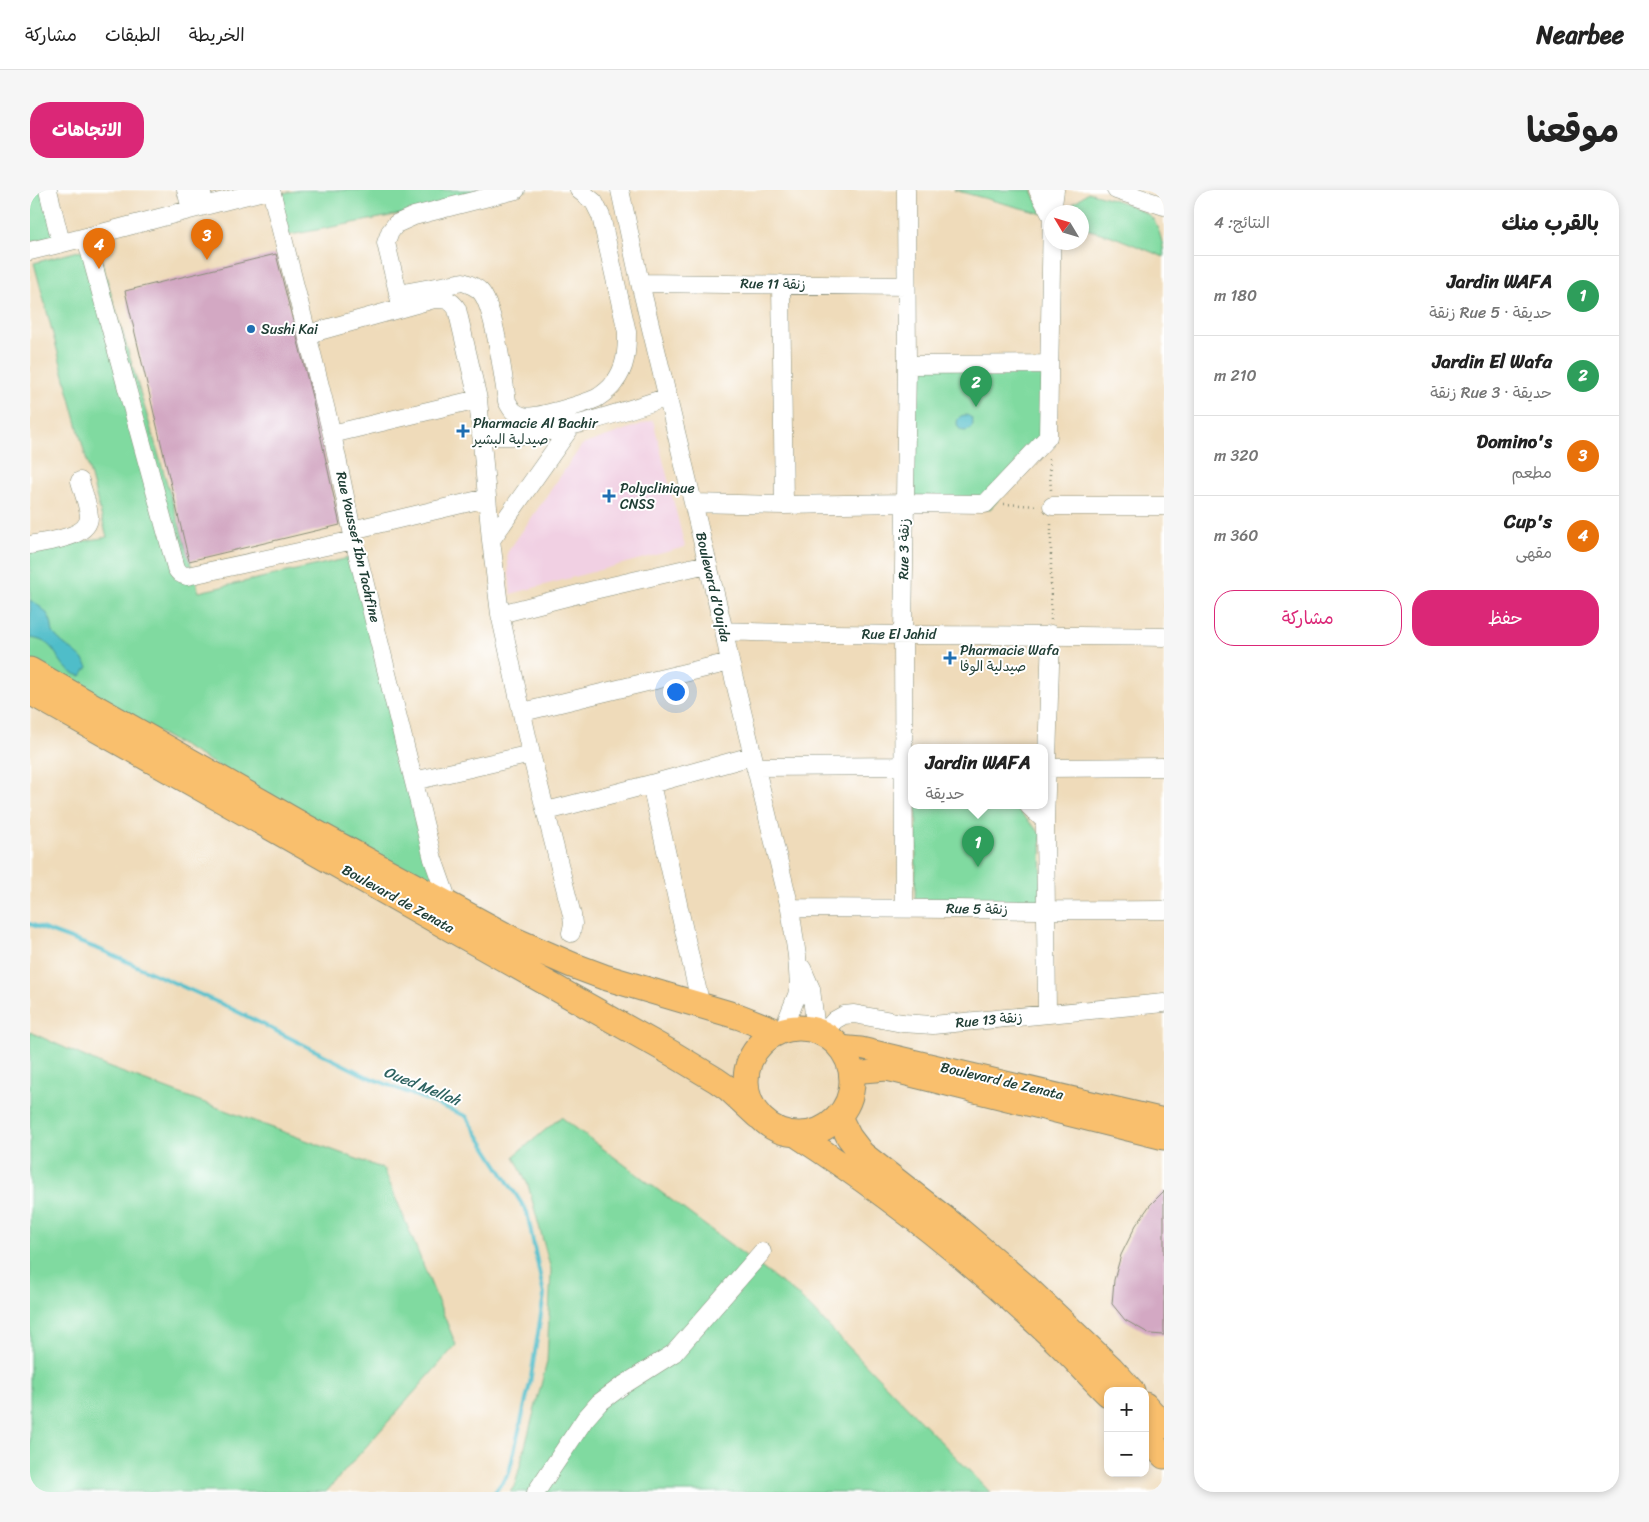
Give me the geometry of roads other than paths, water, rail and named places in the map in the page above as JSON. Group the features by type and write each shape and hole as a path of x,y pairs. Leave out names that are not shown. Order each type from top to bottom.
{"highway":[{"name":"Boulevard de Zenata","path":"30,670 288,817 512,939 604,977 781,1031"},
{"name":"Boulevard de Zenata","path":"30,692 673,1054 729,1089 758,1116"},
{"path":"794,1028 826,1037 847,1058 852,1072 850,1096 839,1117 827,1127 812,1133 797,1135 775,1130 758,1116 749,1102 745,1086 747,1069 753,1054 764,1041 781,1031 794,1028"},
{"path":"839,1117 849,1138 862,1154 958,1229 1026,1287 1128,1387"},
{"path":"797,1135 842,1163 914,1218 997,1286 1053,1338 1104,1390"},
{"path":"1149,1409 1164,1426"},
{"path":"1149,1439 1164,1456"}],"main road":[{"name":"Boulevard de Zenata","path":"826,1037 861,1048 1164,1120"},
{"name":"Boulevard de Zenata","path":"852,1072 886,1070 1164,1139"}],"street":[{"path":"48,190 61,243"},
{"path":"186,190 199,202"},
{"path":"30,251 86,238 199,202 270,190"},
{"name":"Rue Youssef Ibn Tachfine","path":"270,190 308,334 332,434 353,535 433,859 445,893 445,903"},
{"path":"400,301 386,243 390,232 396,224 414,216 516,190"},
{"path":"308,334 400,301 462,282 472,285 481,292 486,302 495,330 507,401 511,410 525,417 536,417 596,398 615,383 625,364 627,332 600,216 594,202 579,190"},
{"name":"Boulevard d'Oujda","path":"620,190 640,283 790,908 799,986 798,995 781,1031"},
{"name":"Rue 3 زنقة","path":"904,908 907,766 903,634 907,365 906,190"},
{"path":"1038,190 1046,205"},
{"path":"1052,205 1055,190"},
{"path":"1116,190 1162,210"},
{"path":"86,238 176,568 182,576 353,535 487,498"},
{"path":"693,503 784,505 985,504 1048,437 1051,250"},
{"name":"Rue 11 زنقة","path":"640,283 906,286"},
{"path":"781,284 784,505"},
{"path":"400,301 446,299 453,302 460,317 478,399 500,614 531,754 572,915 571,933"},
{"path":"907,365 1049,364"},
{"path":"481,435 514,436 544,432 668,398"},
{"path":"332,434 478,399"},
{"path":"491,540 573,424"},
{"path":"30,545 78,534 85,529 89,514 80,481"},
{"path":"1052,506 1164,506"},
{"path":"500,614 707,564"},
{"name":"Rue El Jahid","path":"724,631 801,634 1050,634 1164,637"},
{"path":"1047,744 1050,634"},
{"path":"523,712 730,662"},
{"path":"414,781 531,754"},
{"path":"546,811 754,761 907,766"},
{"path":"1048,768 1164,767"},
{"path":"652,784 701,1006"},
{"path":"1032,809 1045,821"},
{"path":"1045,809 1047,1014"},
{"name":"Rue 5 زنقة","path":"790,908 1046,911 1164,910"},
{"name":"Boulevard d'Oujda","path":"797,956 811,989 826,1037"},
{"name":"Rue 13 زنقة","path":"826,1037 835,1020 844,1015 854,1014 902,1023 932,1025 1164,1003"},
{"path":"536,1492 585,1420 599,1403 674,1353 762,1252"}],"water":[{"path":"965,415 971,417 973,423 971,429 965,431 959,429 957,423 959,417"},
{"path":"30,600 46,613 51,621 53,632 58,639 85,662 88,667 81,676 66,668 48,644 30,638"}],"waterway":[{"name":"Oued Mellah","path":"30,924 101,950 226,1006 366,1076 466,1116 527,1212 544,1295 530,1383 509,1473 495,1492"}],"place":[{"name":"Domino's","path":"207,260"},
{"name":"Cup's","path":"99,269"},
{"name":"Sushi Kai","path":"251,329"},
{"name":"Jardin El Wafa","path":"976,407"},
{"name":"Pharmacie Al Bachir صيدلية البشير","path":"463,431"},
{"name":"Polyclinique CNSS","path":"609,496"},
{"name":"Pharmacie Wafa صيدلية الوفا","path":"950,658"},
{"name":"Jardin WAFA","path":"978,867"}]}
